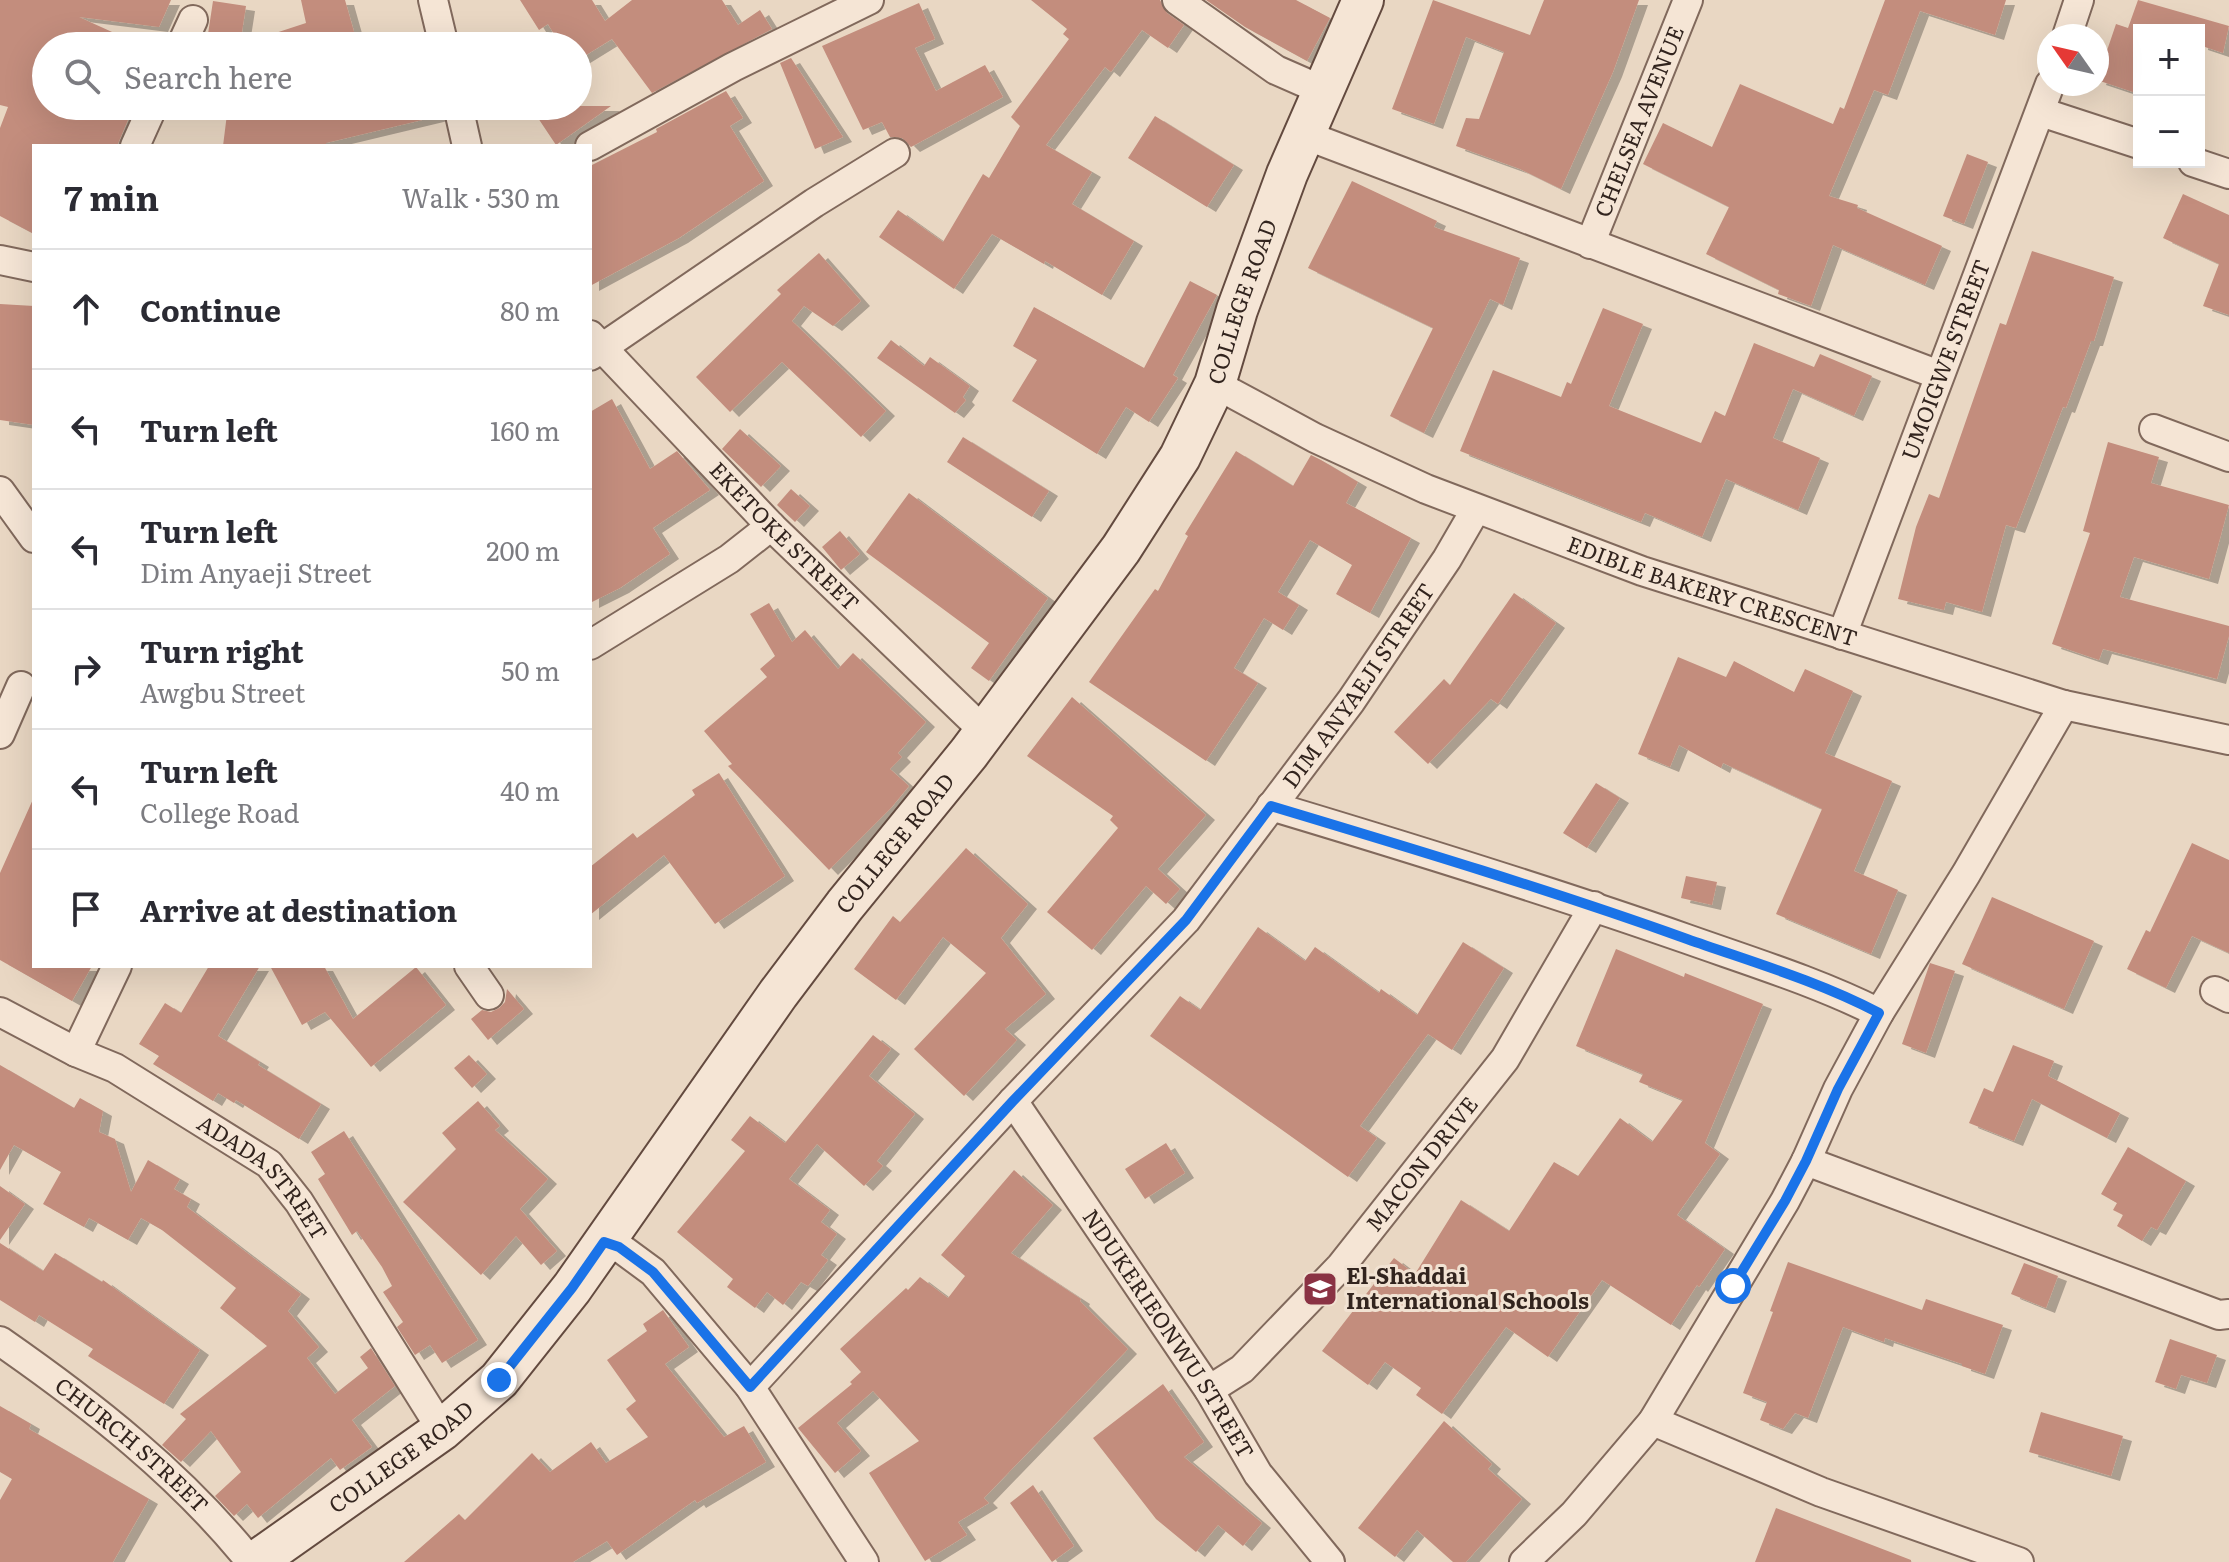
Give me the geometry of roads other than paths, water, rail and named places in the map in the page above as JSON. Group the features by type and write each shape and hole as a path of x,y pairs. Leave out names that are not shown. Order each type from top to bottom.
{"main road":[{"name":"COLLEGE ROAD","path":"253,1562 442,1430 499,1380 572,1288 778,994 984,731 1121,549 1180,457 1215,384 1220,359 1249,274 1287,174 1363,0"}],"street":[{"path":"433,0 441,32"},
{"path":"592,145 733,67 869,0"},
{"path":"1177,0 1276,70 1324,91"},
{"name":"CHELSEA AVENUE","path":"1590,244 1688,0"},
{"path":"2071,24 2079,0"},
{"name":"UMOIGWE STREET","path":"1842,635 2046,96"},
{"path":"2041,112 2133,142"},
{"path":"136,144 147,120"},
{"path":"461,120 467,144"},
{"path":"1305,135 1939,375"},
{"path":"594,347 895,153"},
{"path":"2205,166 2229,174"},
{"path":"0,260 32,267"},
{"name":"EKETOKE STREET","path":"594,347 771,526 984,731"},
{"name":"EDIBLE BAKERY CRESCENT","path":"1215,384 1315,438 1476,509 1642,571 2064,705 2229,740"},
{"path":"2154,429 2229,457"},
{"path":"0,491 32,535"},
{"name":"DIM ANYAEJI STREET","path":"750,1387 1013,1101 1186,920 1351,701 1447,559 1476,509"},
{"path":"592,644 729,559 771,526"},
{"path":"0,734 21,686"},
{"path":"1524,1562 1574,1514 1653,1421 1785,1201 1838,1089 1879,1013 1966,874 2064,705"},
{"path":"1271,806 1594,906 1772,967 1879,1013"},
{"name":"MACON DRIVE","path":"1209,1390 1242,1369 1351,1254 1505,1059 1594,906"},
{"path":"76,1052 116,968"},
{"path":"470,968 489,995"},
{"name":"ADADA STREET","path":"0,1012 76,1052 115,1068 269,1164 299,1202 442,1430"},
{"name":"NDUKERIEONWU STREET","path":"1013,1101 1209,1390 1258,1474 1330,1562"},
{"path":"1806,1161 2219,1315 2229,1314"},
{"path":"604,1242 619,1247 653,1272 750,1387 864,1562"},
{"name":"CHURCH STREET","path":"0,1341 78,1398 176,1478 253,1562"},
{"path":"1653,1421 1821,1492 2019,1562"}],"place":[{"name":"El-Shaddai International Schools","path":"1320,1289"}]}
